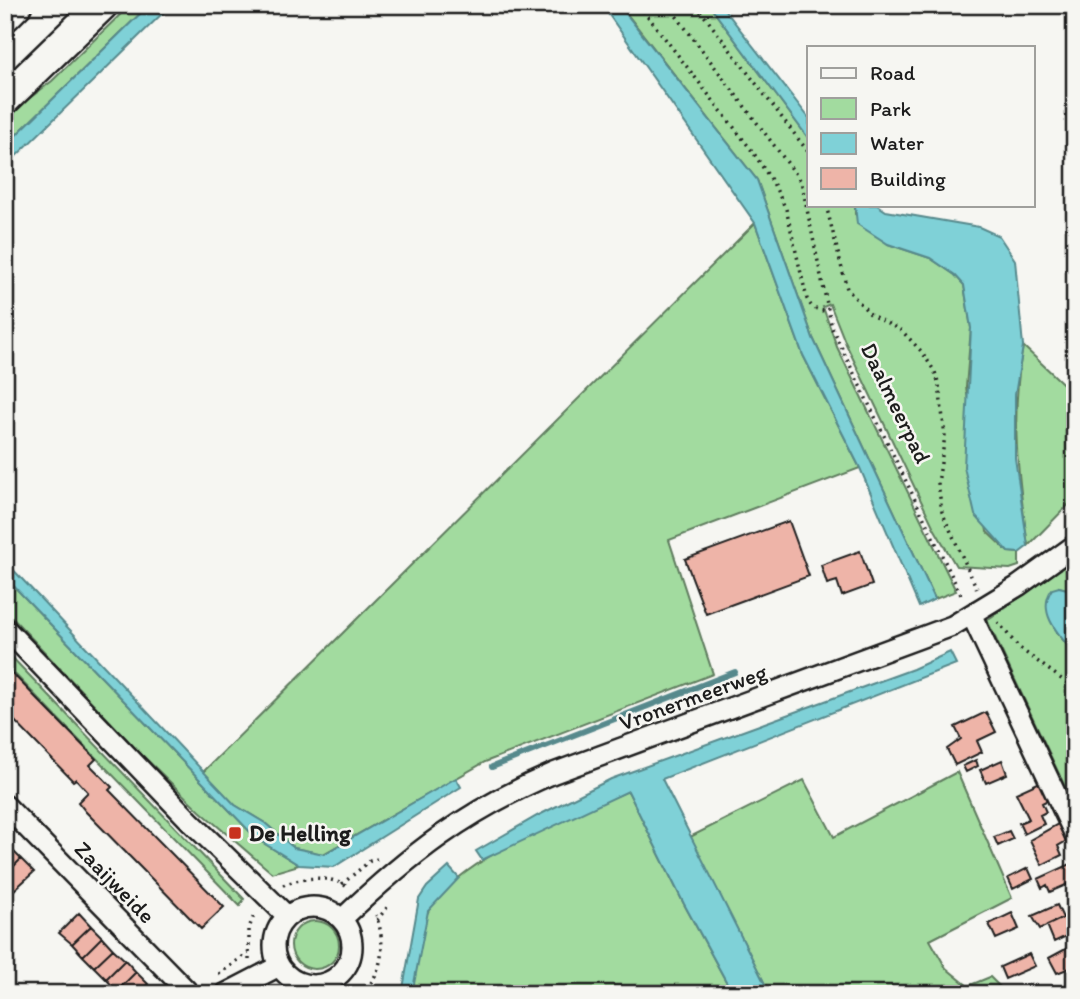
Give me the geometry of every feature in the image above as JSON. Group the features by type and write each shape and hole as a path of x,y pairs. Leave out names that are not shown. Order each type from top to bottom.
{"main road":[{"path":"5,16 16,5"},
{"path":"5,99 102,5"}],"street":[{"name":"Vronermeerweg","path":"342,919 418,849 478,810 522,787 853,665 979,612 1075,545"},
{"path":"979,612 1075,835"},
{"path":"5,628 190,821 287,916"},
{"name":"Zaaijweide","path":"5,805 190,994"},
{"path":"321,907 342,919 351,933 353,950 339,986 295,981 279,966 274,940 287,916 297,909 321,907"},
{"path":"225,994 279,966"}],"path":[{"path":"639,5 774,183 786,209 807,299 810,306 818,311 828,311"},
{"name":"Daalmeerpad","path":"668,5 801,181 832,328 979,612"},
{"path":"696,5 807,150"},
{"path":"827,206 847,289 872,315 902,331 922,352 935,372 945,436 938,483 942,512 979,612 1018,647 1075,689"},
{"path":"342,884 364,898 377,919 383,947 380,964 367,992 362,994"}],"green space":[{"path":"130,5 149,5 5,146 5,117 52,81"},
{"path":"620,5 709,5 807,136 807,206 855,206 855,214 888,244 930,258 955,275 964,285 971,328 966,387 987,532 1008,552 1019,553 1019,566 1010,569 956,566 934,528 846,344 830,304 823,307 837,347 956,591 935,599 813,338 757,180"},
{"path":"755,223 803,355 860,468 669,540 713,674 485,762 323,854 294,848 265,823 235,805 203,772"},
{"path":"1023,346 1075,395 1075,498 1028,546 1016,422"},
{"path":"1075,559 1075,591 1059,587 1057,633 1075,654 1075,808 987,620"},
{"path":"5,577 257,839 299,865 272,873 200,811 138,751 5,610"},
{"path":"5,650 244,899 240,906 5,664"},
{"path":"957,772 1012,898 930,940 946,968 968,986 990,977 1007,994 770,994 690,837 804,780 834,837"},
{"path":"628,791 684,904 733,994 412,994 425,918 444,891 465,873 519,840"},
{"path":"315,921 332,928 339,945 332,962 315,969 298,962 291,945 298,928"}],"water":[{"path":"149,5 171,5 5,167 5,146"},
{"path":"602,5 619,5 757,180 813,338 935,599 919,607 860,468 803,355 755,223"},
{"path":"709,5 721,5 807,115 807,136"},
{"path":"855,206 878,206 886,211 979,227 999,236 1015,260 1023,346 1015,395 1015,458 1028,546 1019,553 1008,552 975,515 964,467 971,328 964,285 955,275 930,258 888,244 857,224"},
{"path":"5,561 235,805 265,823 294,848 324,854 456,778 461,787 334,867 299,865 257,839 5,577"},
{"path":"1059,587 1075,591 1075,654 1056,631 1048,615 1048,598 1052,589"},
{"path":"950,652 956,664 662,779 770,994 733,994 684,904 628,791 482,860 476,851 537,816 611,779 913,669"},
{"path":"449,867 459,878 428,911 412,994 402,994 419,899 427,887"}],"building":[{"path":"789,521 809,576 706,614 685,559"},
{"path":"860,551 872,585 842,596 837,581 827,584 821,565"},
{"path":"5,666 96,759 90,765 112,787 109,790 224,907 201,929 86,812 78,802 88,792 76,779 73,781 5,711"},
{"path":"986,712 996,732 977,741 982,752 955,765 947,749 961,739 955,727"},
{"path":"976,760 978,766 966,772 963,766"},
{"path":"1002,760 1007,774 986,783 980,770"},
{"path":"1040,782 1048,800 1042,803 1046,812 1040,815 1044,824 1024,834 1019,823 1029,819 1016,793"},
{"path":"1060,823 1068,840 1058,846 1062,855 1042,865 1030,840"},
{"path":"1009,831 1013,839 998,846 994,837"},
{"path":"10,848 21,859 5,875 5,853"},
{"path":"21,859 34,872 14,890 5,881 5,875"},
{"path":"1075,862 1075,881 1050,892 1047,885 1042,888 1038,879"},
{"path":"1028,868 1033,879 1013,889 1008,878"},
{"path":"1057,905 1063,918 1040,929 1032,916"},
{"path":"1075,912 1075,932 1054,942 1047,925"},
{"path":"79,913 91,926 72,944 59,933"},
{"path":"1012,913 1019,929 996,939 989,924"},
{"path":"91,926 102,937 83,956 72,944"},
{"path":"102,937 113,949 94,967 83,956"},
{"path":"1075,944 1075,966 1057,973 1049,958"},
{"path":"113,949 125,960 106,979 94,967"},
{"path":"1029,954 1035,966 1005,979 1000,967"},
{"path":"125,960 136,972 117,991 106,979"},
{"path":"136,972 148,984 138,994 120,994 117,991"}],"waterway":[{"path":"492,767 735,672"}],"place":[{"name":"De Helling","path":"235,833"}]}
